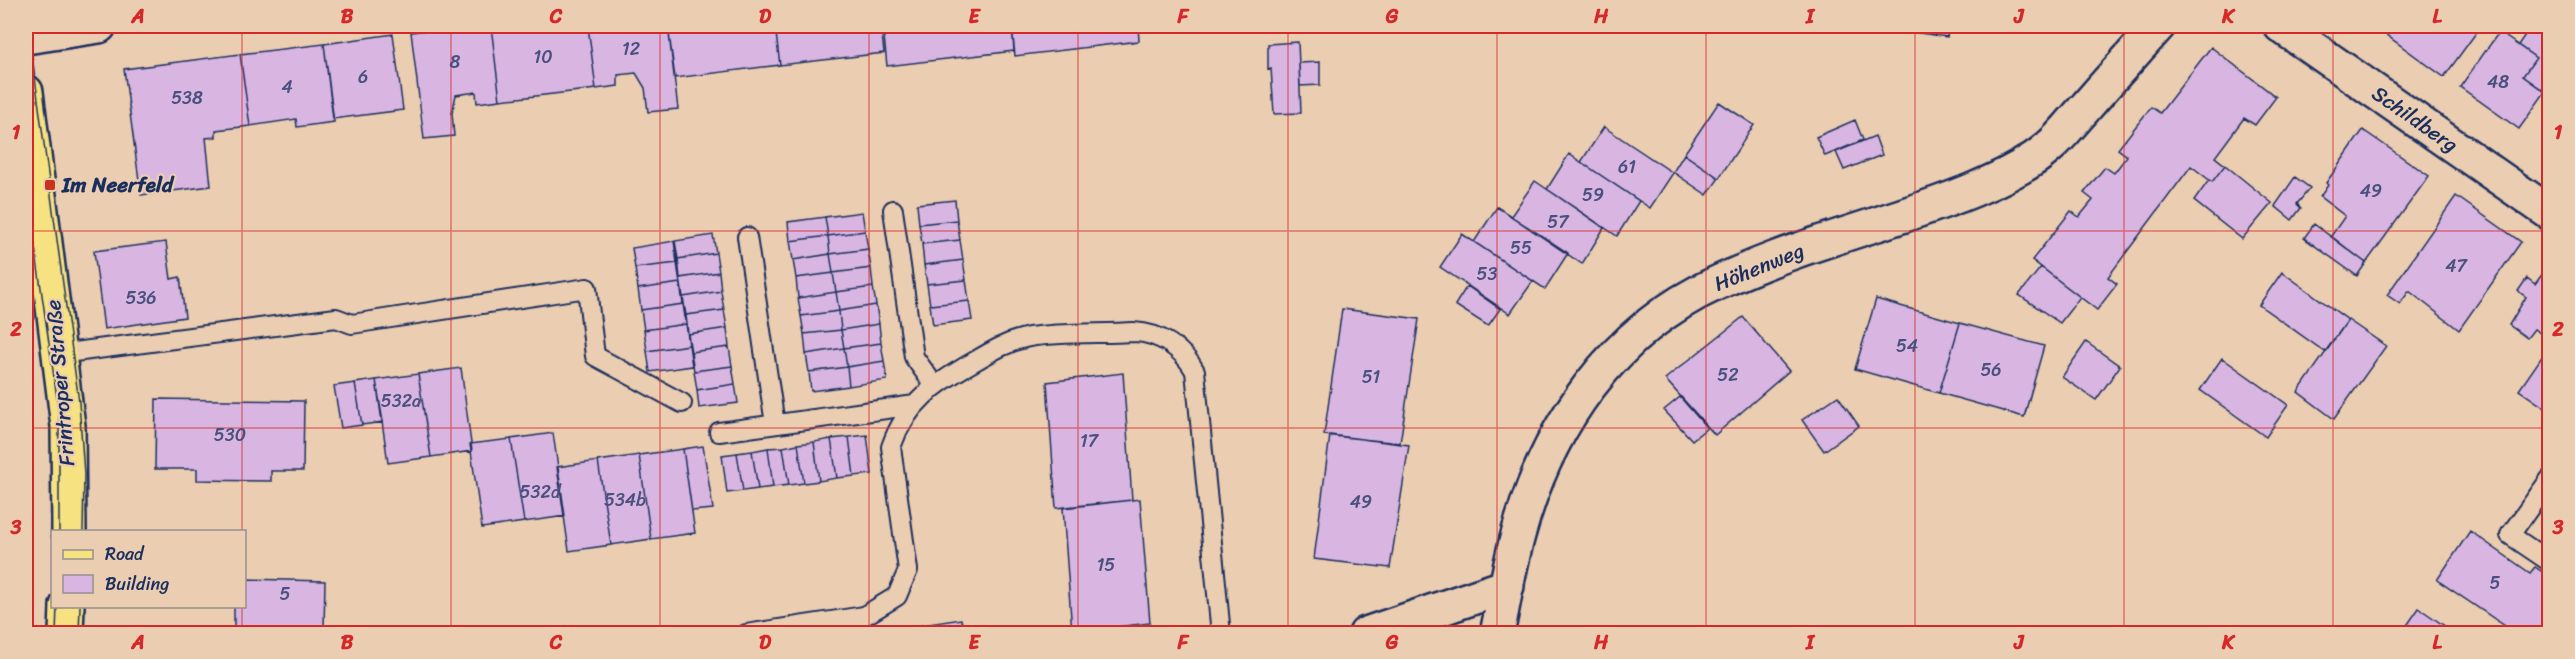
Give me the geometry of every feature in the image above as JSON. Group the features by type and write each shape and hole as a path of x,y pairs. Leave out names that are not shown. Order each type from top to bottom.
{"main road":[{"name":"Frintroper Straße","path":"26,92 68,426 69,530"},
{"path":"66,633 67,608"}],"street":[{"path":"26,37 99,26"},
{"name":"Höhenweg","path":"1497,633 1517,535 1548,452 1596,376 1623,346 1657,318 1714,284 1786,254 1917,211 2007,174 2049,148 2158,26"},
{"name":"Schildberg","path":"2281,26 2550,213"},
{"path":"1366,633 1507,586"}],"lane":[{"path":"893,210 914,357 934,386"},
{"path":"747,237 775,424"},
{"path":"59,354 336,318 352,324 587,288 595,356 682,403"},
{"path":"746,633 864,616 897,596 908,570 891,447 897,429 915,405 934,386 997,348 1029,337 1145,333 1154,335 1183,353 1196,371 1221,633"},
{"path":"718,432 915,405"},
{"path":"2550,479 2510,535 2550,562"}],"building":[{"path":"462,26 491,26 500,100 477,103 476,92 456,95 452,113 454,136 424,139 411,32"},
{"path":"491,26 588,26 596,89 500,100"},
{"path":"588,26 668,26 678,109 648,112 645,88 636,73 618,75 618,86 596,89"},
{"path":"668,26 775,26 780,65 675,78"},
{"path":"775,26 881,26 884,53 780,65"},
{"path":"883,26 1012,26 1014,51 887,66"},
{"path":"1012,26 1138,26 1139,41 1015,56"},
{"path":"1870,26 1949,26 1947,37"},
{"path":"2372,26 2391,26 2385,34"},
{"path":"2391,26 2481,26 2444,77 2385,34"},
{"path":"2531,26 2550,26 2550,95 2523,76 2536,58 2518,45"},
{"path":"2499,32 2536,58 2523,76 2545,92 2519,129 2460,87"},
{"path":"393,34 403,110 333,119 324,44"},
{"path":"1298,42 1301,113 1274,114 1271,68 1268,69 1268,44"},
{"path":"324,44 334,122 297,127 296,119 250,126 240,54"},
{"path":"2211,47 2276,97 2255,125 2244,118 2215,157 2225,165 2212,182 2191,166 2108,277 2117,284 2097,310 2032,260 2071,211 2079,217 2093,200 2084,193 2105,167 2114,173 2127,156 2118,149 2151,107 2160,113"},
{"path":"240,54 250,126 216,130 216,137 206,138 211,186 141,195 124,69"},
{"path":"1320,62 1320,85 1300,86 1299,63"},
{"path":"1719,102 1754,125 1719,178 1684,154"},
{"path":"1855,120 1863,140 1825,156 1816,137"},
{"path":"1604,127 1673,173 1650,208 1581,162"},
{"path":"2363,130 2429,176 2366,263 2331,236 2345,216 2320,197 2328,185 2326,183"},
{"path":"1875,136 1882,155 1844,170 1836,152"},
{"path":"1569,154 1639,201 1617,236 1547,189"},
{"path":"1684,154 1719,178 1707,195 1673,172"},
{"path":"2225,165 2272,203 2242,239 2194,201 2209,180 2212,182"},
{"path":"2295,177 2310,188 2297,204 2301,208 2292,220 2275,206"},
{"path":"1535,181 1604,228 1582,264 1511,216"},
{"path":"2456,196 2521,242 2459,330 2409,291 2400,304 2387,295"},
{"path":"955,200 957,220 919,224 917,204"},
{"path":"1497,207 1568,253 1545,289 1474,242"},
{"path":"862,212 865,231 828,236 825,217"},
{"path":"825,217 828,236 790,241 788,222"},
{"path":"957,220 960,240 922,244 919,224"},
{"path":"2314,224 2366,263 2357,276 2304,238"},
{"path":"865,231 868,249 830,254 828,236"},
{"path":"1462,234 1533,281 1510,314 1440,267"},
{"path":"713,235 716,253 678,259 675,241"},
{"path":"828,236 830,254 793,260 790,241"},
{"path":"960,240 963,260 924,265 922,244"},
{"path":"674,241 677,263 635,268 632,248"},
{"path":"166,242 171,279 180,277 185,317 104,329 94,251"},
{"path":"868,249 871,268 833,273 830,254"},
{"path":"716,253 719,272 680,278 678,259"},
{"path":"830,254 833,273 796,278 793,260"},
{"path":"963,260 966,280 927,284 924,265"},
{"path":"677,263 680,283 638,289 635,268"},
{"path":"2550,264 2550,340 2534,329 2527,338 2509,325 2526,297 2518,291 2527,278 2535,284"},
{"path":"2041,267 2080,297 2060,323 2019,295"},
{"path":"871,268 873,287 836,292 833,273"},
{"path":"719,272 721,291 683,297 680,278"},
{"path":"2282,272 2348,320 2325,352 2259,305"},
{"path":"833,273 836,292 798,298 796,278"},
{"path":"966,280 969,301 930,305 927,284"},
{"path":"680,283 683,304 641,310 638,289"},
{"path":"1467,286 1500,309 1488,326 1455,305"},
{"path":"873,287 876,305 839,311 836,292"},
{"path":"721,291 724,310 686,315 683,297"},
{"path":"836,292 839,311 801,316 798,298"},
{"path":"1876,299 1960,323 1939,393 1855,369"},
{"path":"969,301 972,320 933,325 930,305"},
{"path":"683,304 686,324 644,330 641,310"},
{"path":"876,305 879,324 841,330 839,311"},
{"path":"1342,309 1419,319 1400,443 1324,435"},
{"path":"724,310 727,328 688,334 686,315"},
{"path":"839,311 841,330 804,334 801,316"},
{"path":"1743,317 1789,371 1715,435 1665,379"},
{"path":"2348,320 2386,346 2334,419 2298,392"},
{"path":"1960,323 2044,346 2024,417 1939,393"},
{"path":"686,324 689,345 647,351 644,330"},
{"path":"879,324 881,343 844,348 841,330"},
{"path":"727,328 729,347 691,352 688,334"},
{"path":"841,330 844,348 806,354 804,334"},
{"path":"2086,342 2120,366 2096,400 2062,377"},
{"path":"881,343 884,361 847,367 844,348"},
{"path":"689,345 692,366 650,372 647,351"},
{"path":"2550,345 2550,402 2545,408 2519,390"},
{"path":"729,347 732,366 694,371 691,352"},
{"path":"844,348 847,367 809,372 806,354"},
{"path":"2222,358 2288,405 2266,437 2200,390"},
{"path":"884,361 887,380 849,386 847,367"},
{"path":"732,366 735,384 697,390 694,371"},
{"path":"847,367 849,386 811,391 809,372"},
{"path":"461,368 472,451 431,457 418,374"},
{"path":"1123,373 1132,500 1056,508 1047,382"},
{"path":"418,374 431,457 388,463 376,380"},
{"path":"376,380 383,422 362,425 355,383"},
{"path":"355,383 362,425 341,428 334,386"},
{"path":"735,384 738,403 699,408 697,390"},
{"path":"1838,396 1859,426 1824,451 1802,420"},
{"path":"1680,397 1707,428 1692,440 1664,410"},
{"path":"156,399 304,401 303,471 271,471 271,481 197,480 197,469 155,469"},
{"path":"553,433 565,516 524,522 511,439"},
{"path":"867,435 872,474 854,476 849,437"},
{"path":"1330,435 1409,445 1390,568 1314,559"},
{"path":"849,437 854,476 837,478 831,439"},
{"path":"511,439 524,522 482,528 470,444"},
{"path":"831,439 837,478 819,481 814,442"},
{"path":"814,442 819,481 804,483 798,444"},
{"path":"798,444 804,483 789,485 783,447"},
{"path":"703,446 713,509 692,511 683,449"},
{"path":"783,447 789,485 773,487 768,448"},
{"path":"768,448 773,487 758,489 752,451"},
{"path":"683,449 695,533 651,539 639,455"},
{"path":"752,451 758,489 743,491 737,453"},
{"path":"737,453 743,491 727,493 722,455"},
{"path":"639,455 651,539 611,545 598,461"},
{"path":"598,461 611,545 569,551 557,467"},
{"path":"1140,499 1150,623 1072,632 1063,508"},
{"path":"2470,531 2530,573 2535,567 2550,577 2547,585 2550,586 2550,634 2517,634 2437,580"},
{"path":"246,579 325,581 324,629 329,630 329,634 234,634 234,608 246,608"},
{"path":"2419,608 2456,634 2401,634"},
{"path":"961,619 964,634 864,634"}],"tram line":[{"path":"28,26 79,402 84,474 83,530"},
{"path":"26,185 59,412 59,530"},
{"path":"56,634 57,608"},
{"path":"79,634 80,608"}],"place":[{"name":"Im Neerfeld","path":"50,185"}]}
